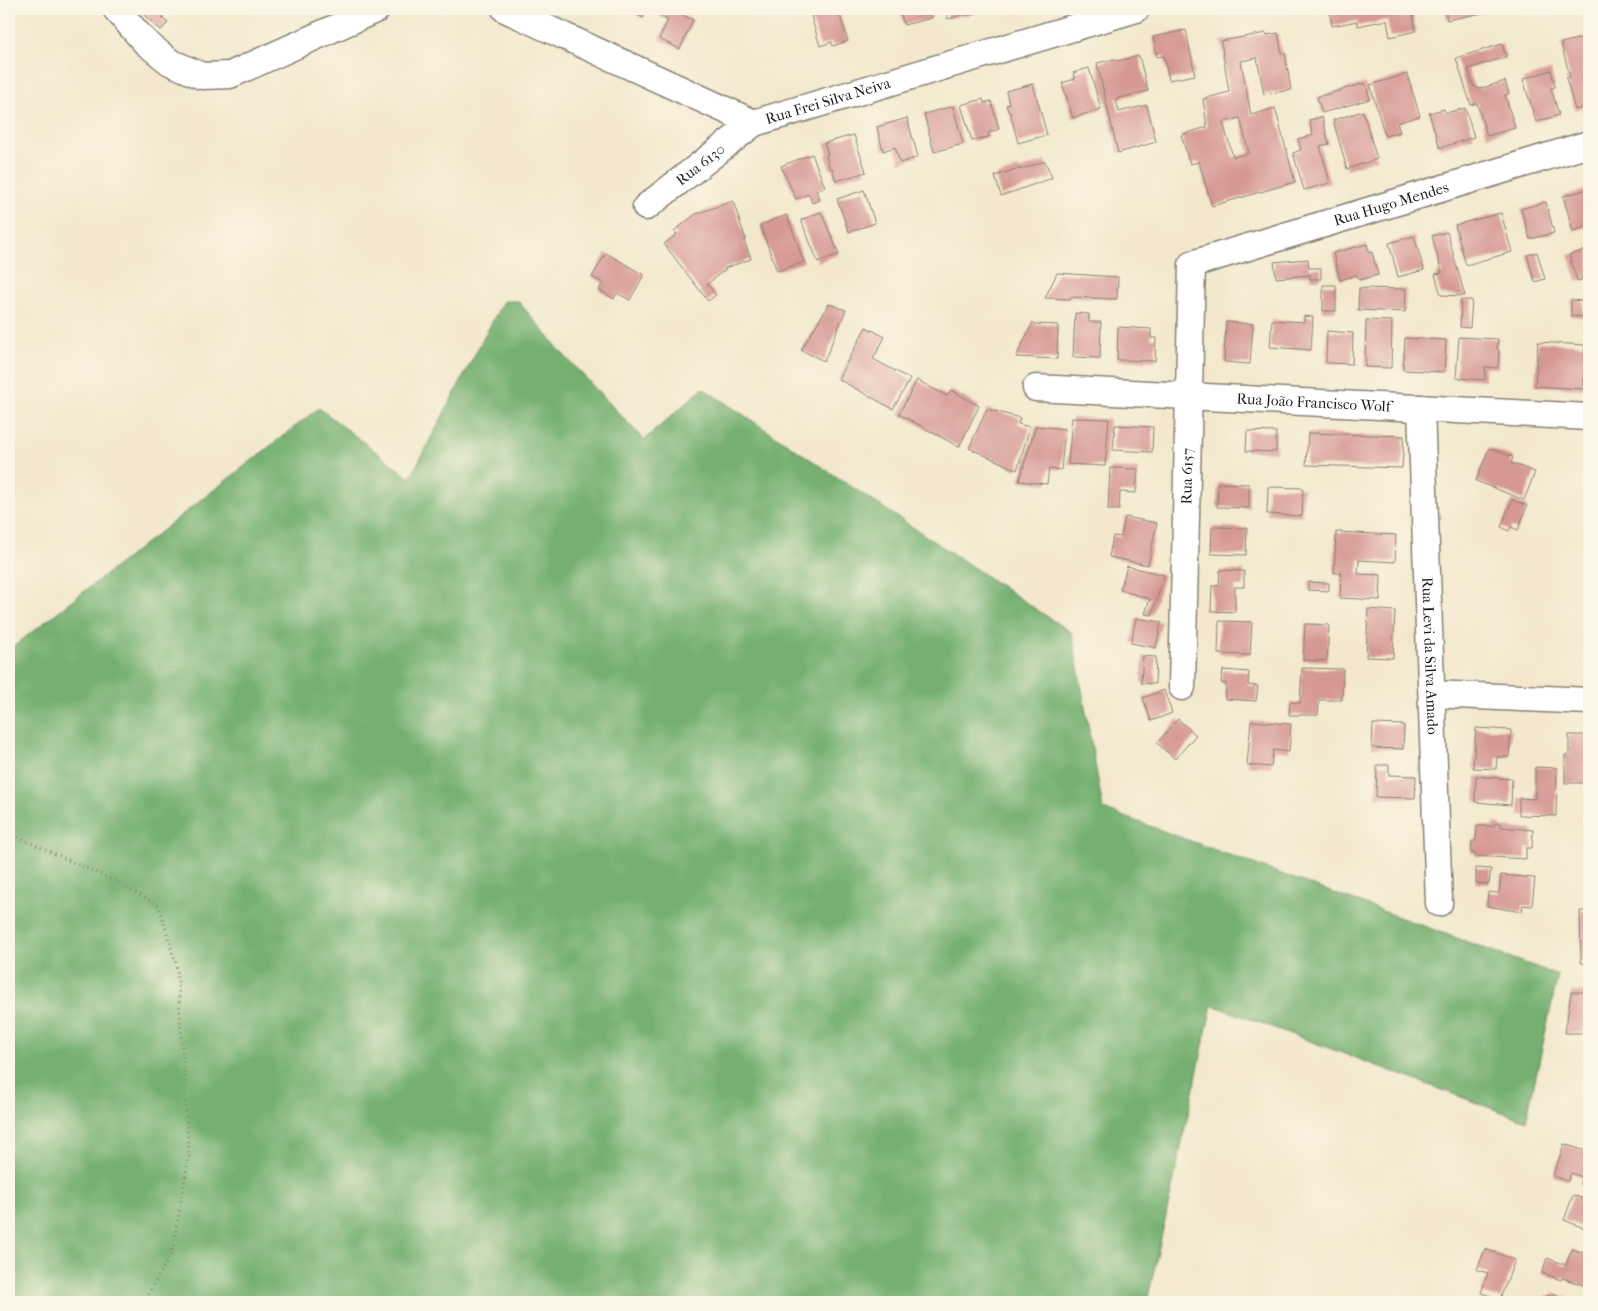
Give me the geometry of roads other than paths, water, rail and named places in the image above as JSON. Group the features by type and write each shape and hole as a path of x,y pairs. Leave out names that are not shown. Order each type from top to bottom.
{"street":[{"path":"116,9 145,42 170,62 202,76 230,74 377,9"},
{"name":"Rua Frei Silva Neiva","path":"504,9 754,123 1136,9"},
{"name":"Rua 6130","path":"646,208 754,123"},
{"name":"Rua Hugo Mendes","path":"1192,264 1589,144"},
{"name":"Rua 6157","path":"1182,687 1192,264"},
{"name":"Rua João Francisco Wolf","path":"1036,388 1589,417"},
{"name":"Rua Levi da Silva Amado","path":"1422,408 1438,903"},
{"path":"1432,694 1589,701"}]}
